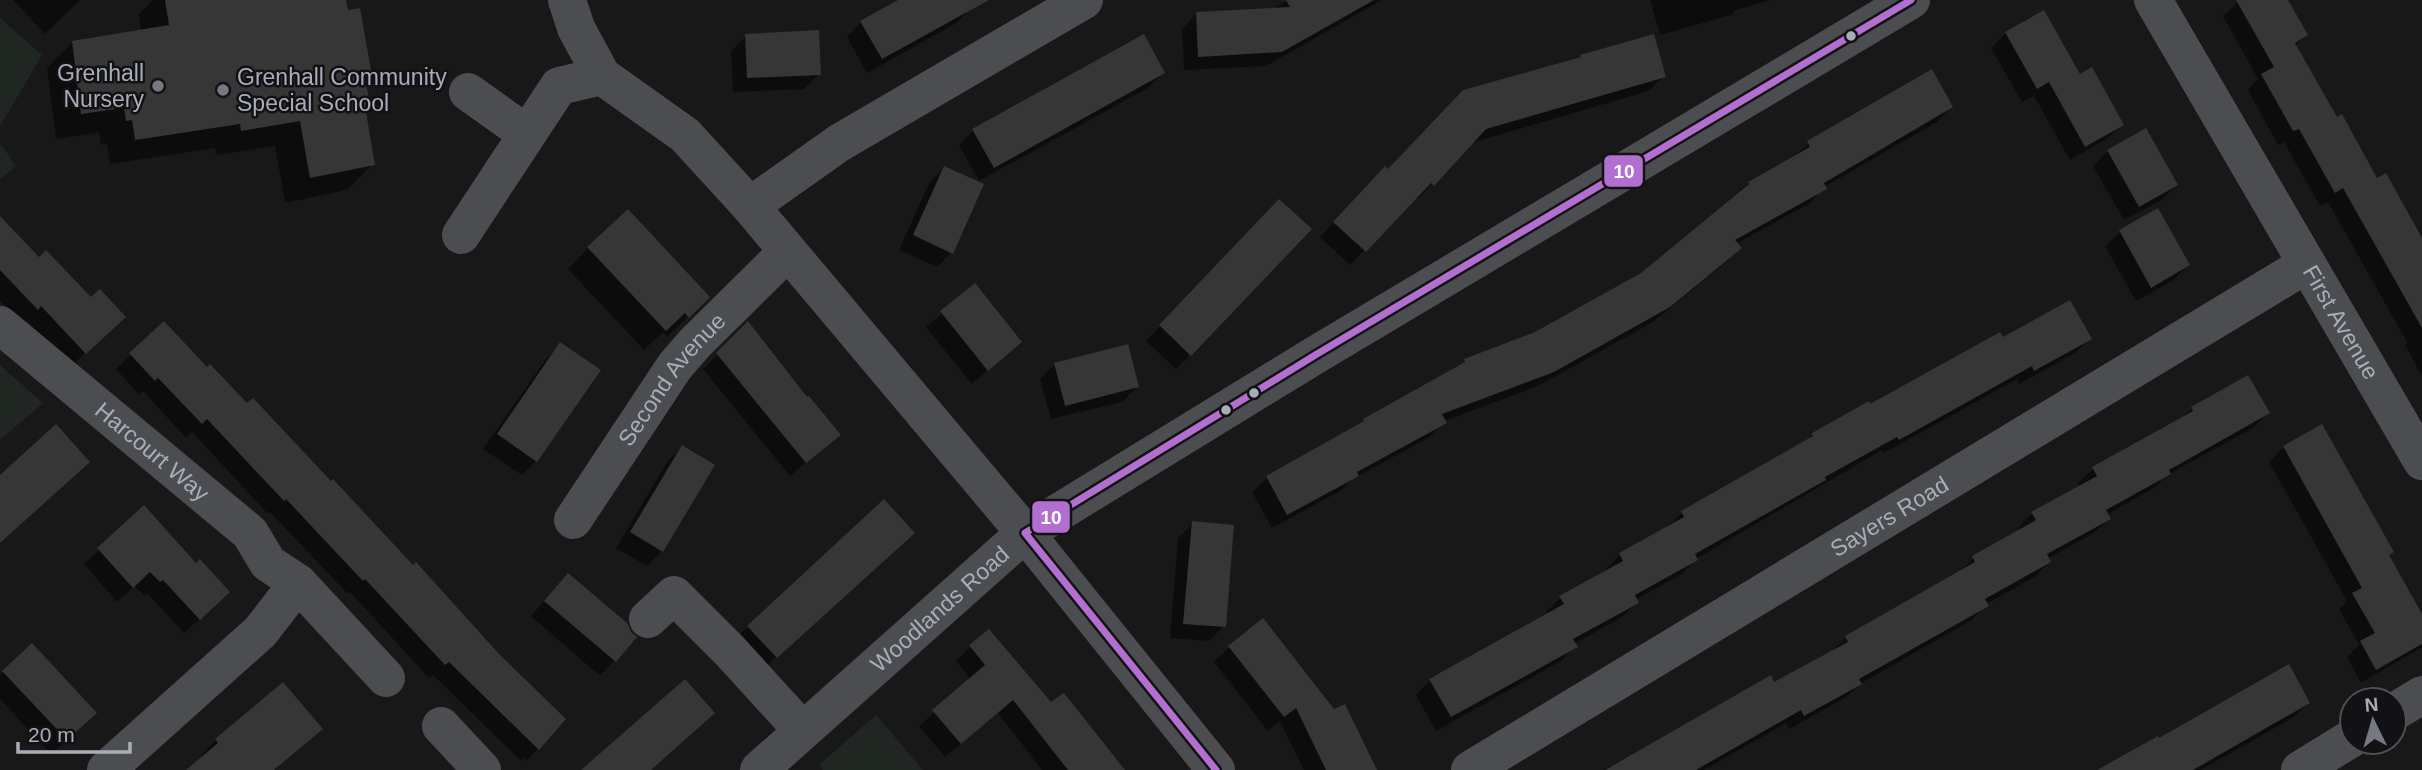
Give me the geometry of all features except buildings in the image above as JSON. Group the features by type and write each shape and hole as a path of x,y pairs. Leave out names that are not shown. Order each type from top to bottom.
{"street":[{"path":"567,0 576,28 602,76 684,135 750,206 1025,533 1216,770"},
{"path":"750,206 839,143 1084,0"},
{"name":"Woodlands Road","path":"759,770 1025,533 1317,354 1911,0"},
{"name":"First Avenue","path":"2153,0 2422,461"},
{"path":"461,235 559,86 602,76"},
{"path":"468,92 527,134"},
{"name":"Second Avenue","path":"573,520 675,366 787,252"},
{"name":"Sayers Road","path":"1470,770 2307,264"},
{"name":"Harcourt Way","path":"0,325 250,533 268,563 298,583 386,678"},
{"path":"106,770 260,632 298,583"},
{"path":"648,619 674,595 730,651 802,730"},
{"path":"441,726 482,770"},
{"path":"2300,770 2338,747"}],"shaded area":[{"path":"0,18 42,55 0,126"},
{"path":"0,143 16,166 0,179"},
{"path":"0,365 43,403 0,440"},
{"path":"876,715 923,770 823,770 819,765"}],"transit line":[{"name":"10","path":"1216,770 1025,533 1317,354 1911,0"}],"place":[{"name":"Grenhall Nursery","path":"158,86"},
{"name":"Grenhall Community Special School","path":"223,90"}]}
